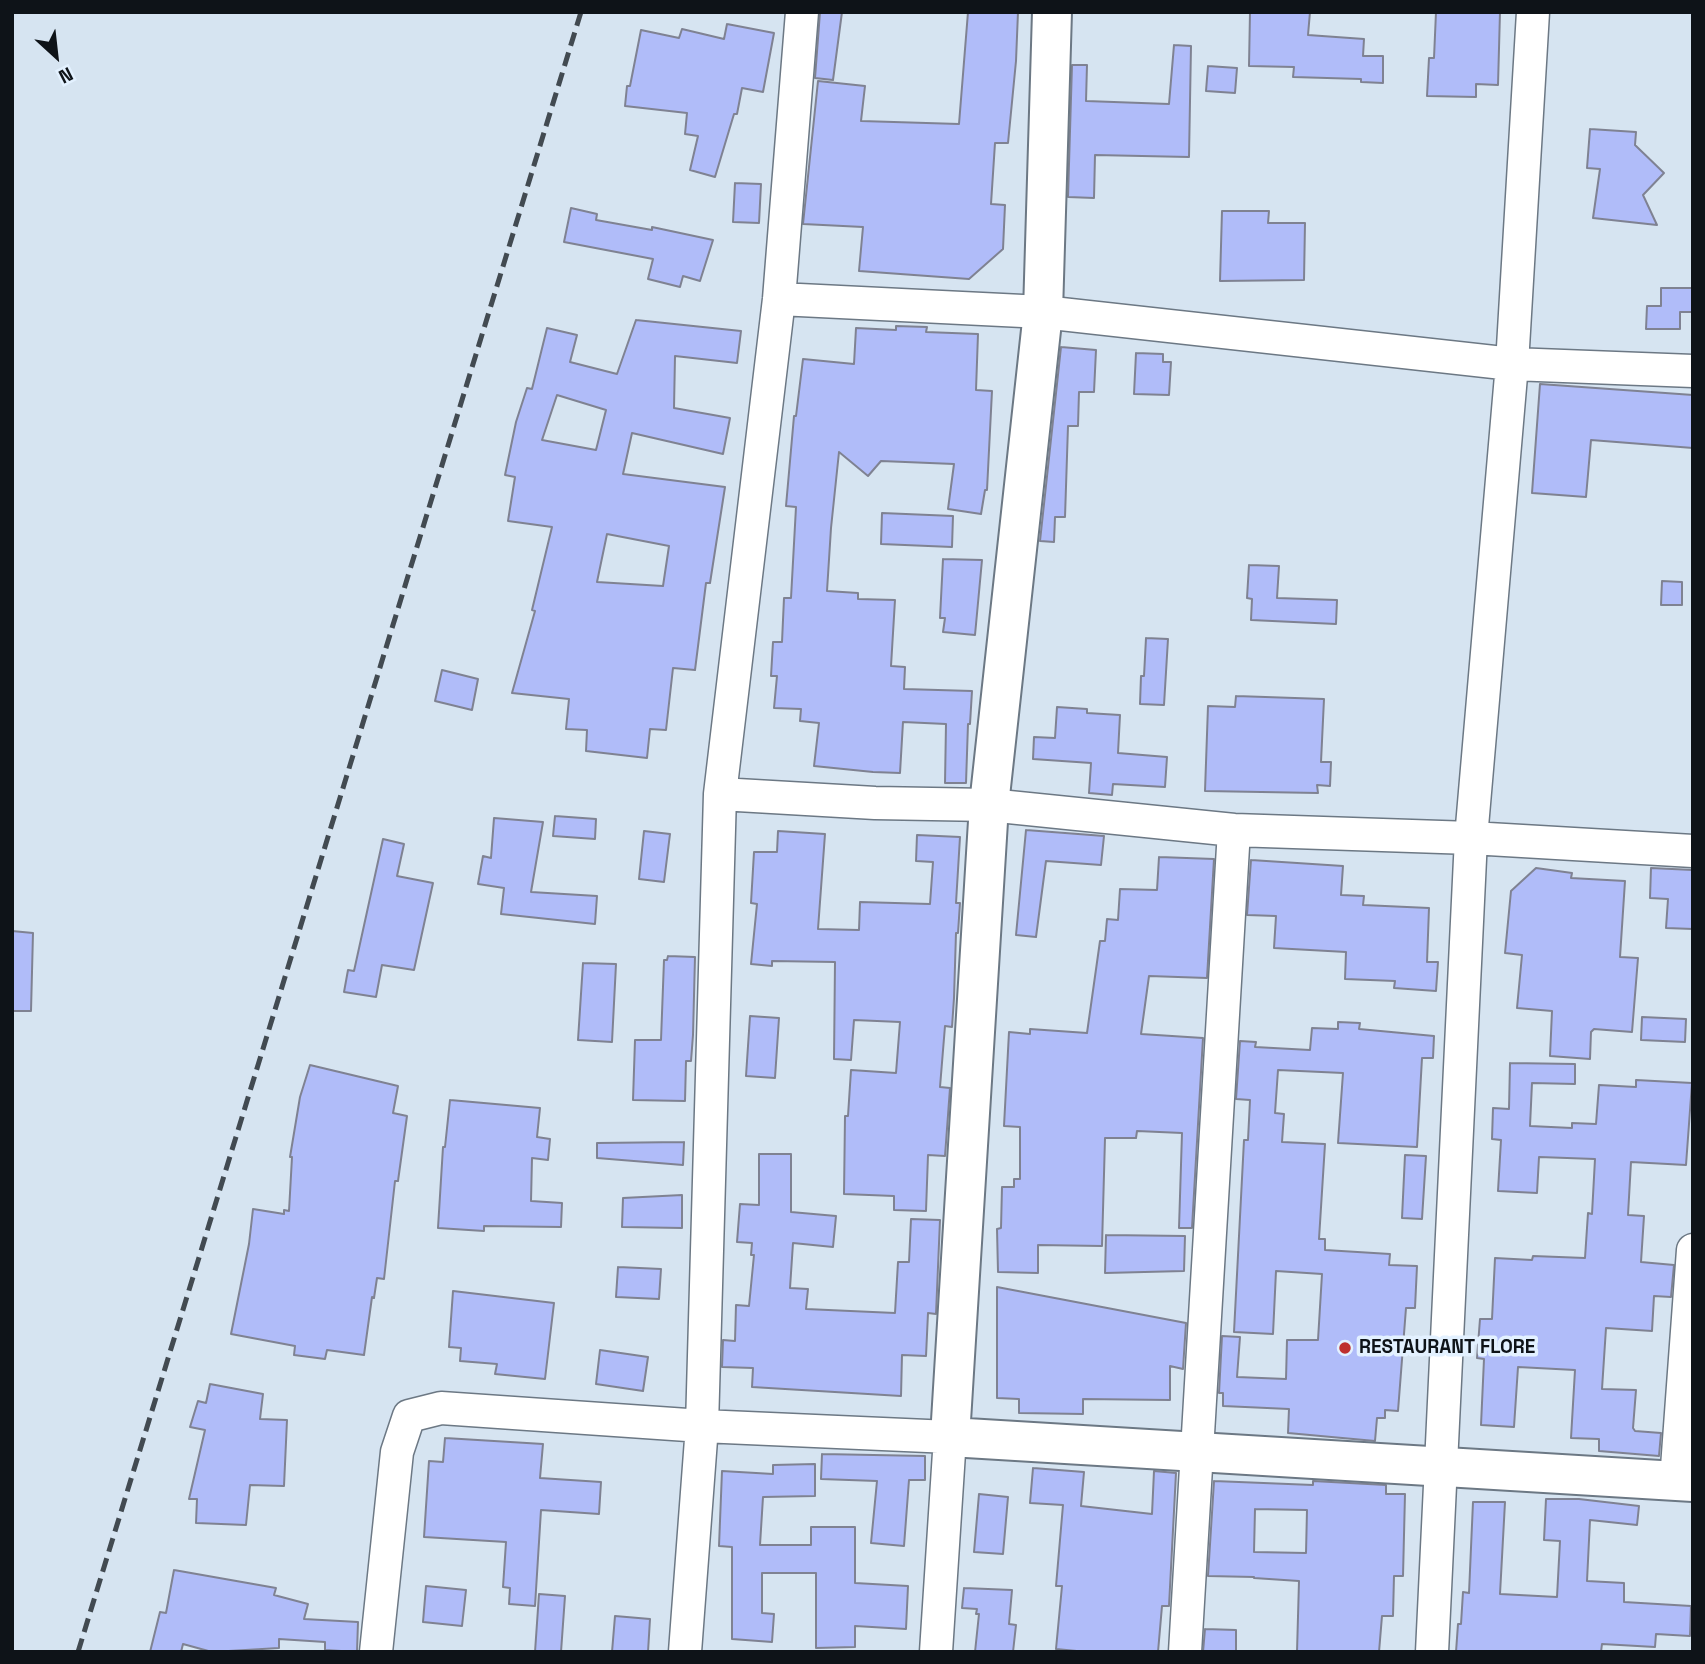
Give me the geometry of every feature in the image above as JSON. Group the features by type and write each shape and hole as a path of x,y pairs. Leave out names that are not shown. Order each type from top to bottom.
{"street":[{"path":"685,1652 702,1426 720,794 779,299 803,12"},
{"path":"936,1652 989,805 1042,312 1052,12"},
{"path":"1432,1652 1471,838 1512,364 1534,12"},
{"path":"779,299 1042,312 1512,364 1693,370"},
{"path":"720,794 875,803 989,805 1234,830 1471,838 1693,851"},
{"path":"1185,1652 1234,830"},
{"path":"376,1652 397,1452 409,1416 441,1408 702,1426 950,1437 1685,1481 1693,1250"}],"building":[{"path":"820,12 842,12 833,80 815,78"},
{"path":"968,12 1018,12 1008,143 995,143 991,204 1005,205 1003,249 969,279 859,271 863,227 803,224 818,81 865,86 861,121 959,124"},
{"path":"1250,12 1310,12 1308,35 1364,39 1363,56 1383,56 1383,83 1361,82 1361,79 1293,77 1294,67 1249,66"},
{"path":"1436,12 1500,12 1498,85 1476,84 1476,97 1427,96 1429,58 1434,58"},
{"path":"727,24 774,33 763,92 742,88 737,114 734,114 715,177 690,170 698,136 685,134 687,113 625,106 627,86 630,86 641,30 679,38 682,29 724,39"},
{"path":"1174,45 1191,46 1189,157 1095,155 1094,198 1068,197 1072,65 1087,65 1086,101 1169,104"},
{"path":"1208,66 1237,68 1235,93 1206,91"},
{"path":"1590,129 1636,132 1635,145 1664,173 1643,195 1657,225 1593,218 1600,169 1587,168"},
{"path":"735,183 761,184 759,223 733,222"},
{"path":"571,208 597,214 596,220 652,230 652,227 713,240 700,281 683,276 680,287 648,279 653,259 564,242"},
{"path":"1222,211 1269,211 1268,223 1305,223 1304,280 1220,281"},
{"path":"1661,288 1693,288 1693,312 1680,312 1680,329 1646,329 1647,306 1661,306"},
{"path":"636,320 741,331 737,363 675,356 674,408 730,418 723,454 632,433 623,474 725,487 710,583 706,583 695,670 673,668 666,730 650,729 647,758 586,751 587,730 566,729 569,699 512,693 535,611 532,610 552,527 508,521 515,477 505,475 516,422 527,388 532,389 547,328 577,335 570,362 617,374","holes":["557,395 606,410 596,450 542,440","607,534 669,546 663,586 597,582"]},
{"path":"896,326 927,327 926,332 978,334 976,390 992,391 987,490 981,514 948,509 954,464 881,461 868,476 839,452 827,591 858,593 858,599 895,600 891,666 905,667 904,689 972,691 966,783 945,783 946,724 903,722 900,773 873,772 814,766 819,723 800,721 801,709 774,708 777,676 771,676 773,642 782,642 784,598 791,598 796,507 786,506 794,416 803,359 854,364 856,328 896,330"},
{"path":"1061,347 1096,350 1094,392 1079,392 1078,426 1068,426 1065,517 1055,517 1054,542 1040,541"},
{"path":"1136,353 1163,354 1163,362 1171,362 1169,395 1134,394"},
{"path":"1540,384 1693,395 1693,448 1591,440 1586,497 1532,493"},
{"path":"882,513 953,516 952,547 881,544"},
{"path":"943,559 982,560 975,635 943,632 945,618 940,618"},
{"path":"1249,565 1279,566 1277,598 1337,600 1336,624 1251,620 1252,599 1247,598"},
{"path":"1662,581 1682,582 1682,605 1661,605"},
{"path":"1146,638 1168,639 1164,705 1140,704"},
{"path":"442,670 478,679 472,710 435,701"},
{"path":"1236,696 1324,699 1321,762 1331,762 1330,786 1317,785 1318,793 1205,791 1208,706 1235,707"},
{"path":"1057,707 1087,709 1087,713 1120,715 1118,753 1167,757 1165,787 1113,784 1112,795 1089,793 1091,763 1033,759 1034,737 1055,738"},
{"path":"555,816 596,819 595,839 553,836"},
{"path":"494,818 543,822 531,892 597,896 595,924 501,914 504,888 478,884 483,856 491,858"},
{"path":"1026,830 1104,836 1101,865 1046,861 1036,937 1016,935"},
{"path":"644,831 670,834 664,882 639,879"},
{"path":"778,831 825,834 818,929 859,930 860,902 930,904 933,862 916,861 917,835 960,837 956,903 960,903 952,1027 945,1026 940,1087 950,1088 945,1156 928,1155 926,1211 894,1210 894,1196 844,1194 845,1116 848,1116 851,1070 896,1073 900,1022 854,1020 851,1060 834,1059 835,962 772,961 772,966 751,964 757,904 751,903 754,852 777,852"},
{"path":"383,839 404,844 397,876 433,883 414,970 382,965 376,997 344,992 348,970 354,971"},
{"path":"1159,857 1214,859 1207,978 1149,976 1141,1034 1203,1038 1192,1228 1179,1228 1182,1133 1137,1131 1136,1138 1105,1138 1102,1246 1038,1245 1038,1273 998,1272 997,1229 1001,1228 1002,1187 1014,1187 1014,1179 1020,1179 1020,1127 1004,1126 1009,1032 1030,1034 1030,1029 1087,1033 1100,941 1105,941 1107,919 1118,920 1120,889 1157,890"},
{"path":"1251,860 1343,866 1341,895 1364,896 1363,905 1429,908 1427,962 1438,962 1436,991 1394,988 1395,981 1345,979 1346,952 1274,948 1276,916 1247,915"},
{"path":"1536,868 1572,873 1571,878 1625,881 1620,957 1638,958 1632,1032 1594,1029 1591,1032 1590,1059 1550,1056 1552,1011 1517,1008 1522,955 1505,953 1511,891"},
{"path":"1651,868 1693,870 1693,929 1666,928 1668,899 1650,898"},
{"path":"12,931 33,933 31,1011 12,1011"},
{"path":"668,956 695,957 693,1035 691,1061 686,1061 685,1101 633,1100 635,1040 661,1040 664,960 667,960"},
{"path":"583,963 616,964 612,1042 578,1040"},
{"path":"750,1016 779,1018 775,1078 746,1076"},
{"path":"1642,1017 1686,1019 1685,1042 1641,1040"},
{"path":"1338,1022 1360,1023 1359,1029 1434,1036 1433,1058 1422,1058 1417,1147 1338,1143 1343,1073 1278,1070 1275,1113 1284,1114 1282,1142 1325,1144 1319,1239 1325,1239 1325,1250 1390,1254 1389,1265 1417,1266 1415,1308 1406,1308 1398,1411 1385,1410 1385,1418 1377,1418 1375,1441 1288,1433 1289,1409 1223,1406 1223,1393 1219,1393 1222,1336 1240,1337 1237,1377 1286,1379 1287,1340 1318,1340 1322,1274 1276,1271 1273,1334 1234,1332 1244,1140 1248,1140 1250,1100 1236,1099 1240,1041 1256,1042 1255,1047 1310,1050 1312,1028 1338,1029"},
{"path":"1510,1063 1575,1064 1575,1084 1532,1083 1530,1126 1572,1128 1572,1123 1596,1124 1599,1085 1636,1087 1636,1080 1692,1083 1686,1165 1631,1162 1628,1215 1644,1216 1641,1262 1674,1265 1671,1297 1654,1296 1652,1331 1606,1328 1602,1389 1636,1390 1633,1428 1635,1431 1661,1433 1659,1456 1599,1451 1599,1439 1571,1438 1575,1370 1518,1367 1514,1427 1481,1425 1484,1359 1477,1358 1480,1319 1492,1319 1495,1258 1585,1258 1588,1213 1592,1214 1595,1159 1539,1157 1537,1193 1498,1191 1501,1140 1492,1139 1493,1108 1509,1109"},
{"path":"310,1065 398,1086 393,1113 407,1116 398,1181 395,1181 384,1279 377,1278 374,1298 372,1297 364,1355 327,1350 325,1359 294,1355 295,1346 231,1334 249,1244 253,1209 284,1214 284,1210 289,1211 290,1157 300,1097"},
{"path":"450,1100 540,1108 537,1137 550,1139 548,1160 532,1158 531,1201 562,1203 561,1227 484,1226 484,1231 438,1228 443,1147"},
{"path":"684,1142 683,1165 597,1158 597,1143"},
{"path":"759,1154 791,1154 791,1212 836,1216 833,1247 793,1243 790,1288 808,1289 806,1309 895,1313 898,1262 909,1262 911,1219 940,1220 936,1314 928,1313 926,1356 902,1355 901,1396 752,1387 753,1368 722,1367 723,1340 735,1341 736,1305 749,1306 754,1255 751,1255 752,1243 737,1242 740,1204 759,1205"},
{"path":"1405,1155 1426,1156 1422,1219 1402,1218"},
{"path":"682,1195 682,1228 622,1227 623,1198"},
{"path":"1106,1235 1185,1236 1184,1271 1105,1273"},
{"path":"618,1267 661,1269 659,1299 616,1297"},
{"path":"997,1287 1186,1323 1183,1369 1170,1366 1170,1400 1083,1399 1083,1414 1019,1413 1019,1399 997,1398"},
{"path":"453,1291 554,1303 545,1379 495,1374 497,1364 460,1361 461,1348 449,1347"},
{"path":"600,1350 648,1357 643,1391 596,1384"},
{"path":"210,1384 263,1394 260,1419 287,1420 284,1486 250,1485 246,1525 196,1523 197,1499 189,1499 205,1430 190,1427 198,1401 206,1403"},
{"path":"445,1438 543,1444 540,1478 601,1482 599,1514 541,1510 535,1606 509,1604 510,1588 503,1587 506,1542 424,1537 429,1461 443,1462"},
{"path":"822,1454 925,1456 925,1480 909,1480 904,1546 871,1543 877,1481 821,1479"},
{"path":"815,1464 815,1496 763,1497 760,1545 811,1545 811,1527 855,1527 855,1583 908,1586 906,1629 855,1626 855,1647 816,1648 816,1573 762,1573 762,1613 774,1614 772,1642 732,1639 732,1547 719,1546 722,1471 773,1474 773,1465"},
{"path":"1033,1468 1084,1472 1081,1506 1152,1514 1154,1471 1176,1473 1169,1606 1162,1606 1158,1652 1056,1649 1062,1586 1056,1586 1063,1505 1030,1503"},
{"path":"1214,1481 1313,1485 1313,1481 1386,1485 1386,1494 1405,1494 1403,1576 1394,1576 1393,1616 1382,1616 1379,1652 1297,1652 1299,1581 1208,1576","holes":["1255,1509 1307,1510 1306,1553 1254,1552"]},
{"path":"979,1494 1008,1497 1003,1554 974,1552"},
{"path":"1546,1499 1579,1499 1639,1506 1637,1525 1590,1520 1587,1581 1624,1583 1624,1602 1691,1606 1690,1636 1656,1634 1655,1647 1602,1644 1601,1652 1456,1652 1463,1592 1469,1593 1473,1502 1505,1502 1500,1594 1557,1597 1560,1541 1544,1540"},
{"path":"174,1570 276,1588 274,1595 308,1604 304,1619 358,1622 357,1652 325,1650 325,1642 279,1639 279,1648 212,1652 183,1644 181,1652 150,1652 160,1612 166,1613"},
{"path":"426,1586 466,1590 462,1626 423,1622"},
{"path":"964,1588 1012,1590 1009,1624 1016,1625 1013,1652 975,1652 979,1614 976,1614 977,1609 962,1608"},
{"path":"539,1594 565,1596 561,1652 535,1652"},
{"path":"615,1616 650,1619 648,1652 612,1652"},
{"path":"1205,1629 1236,1630 1236,1652 1203,1652"}],"railway":[{"path":"78,1652 581,12"}],"place":[{"name":"RESTAURANT FLORE","path":"1345,1348"}]}
